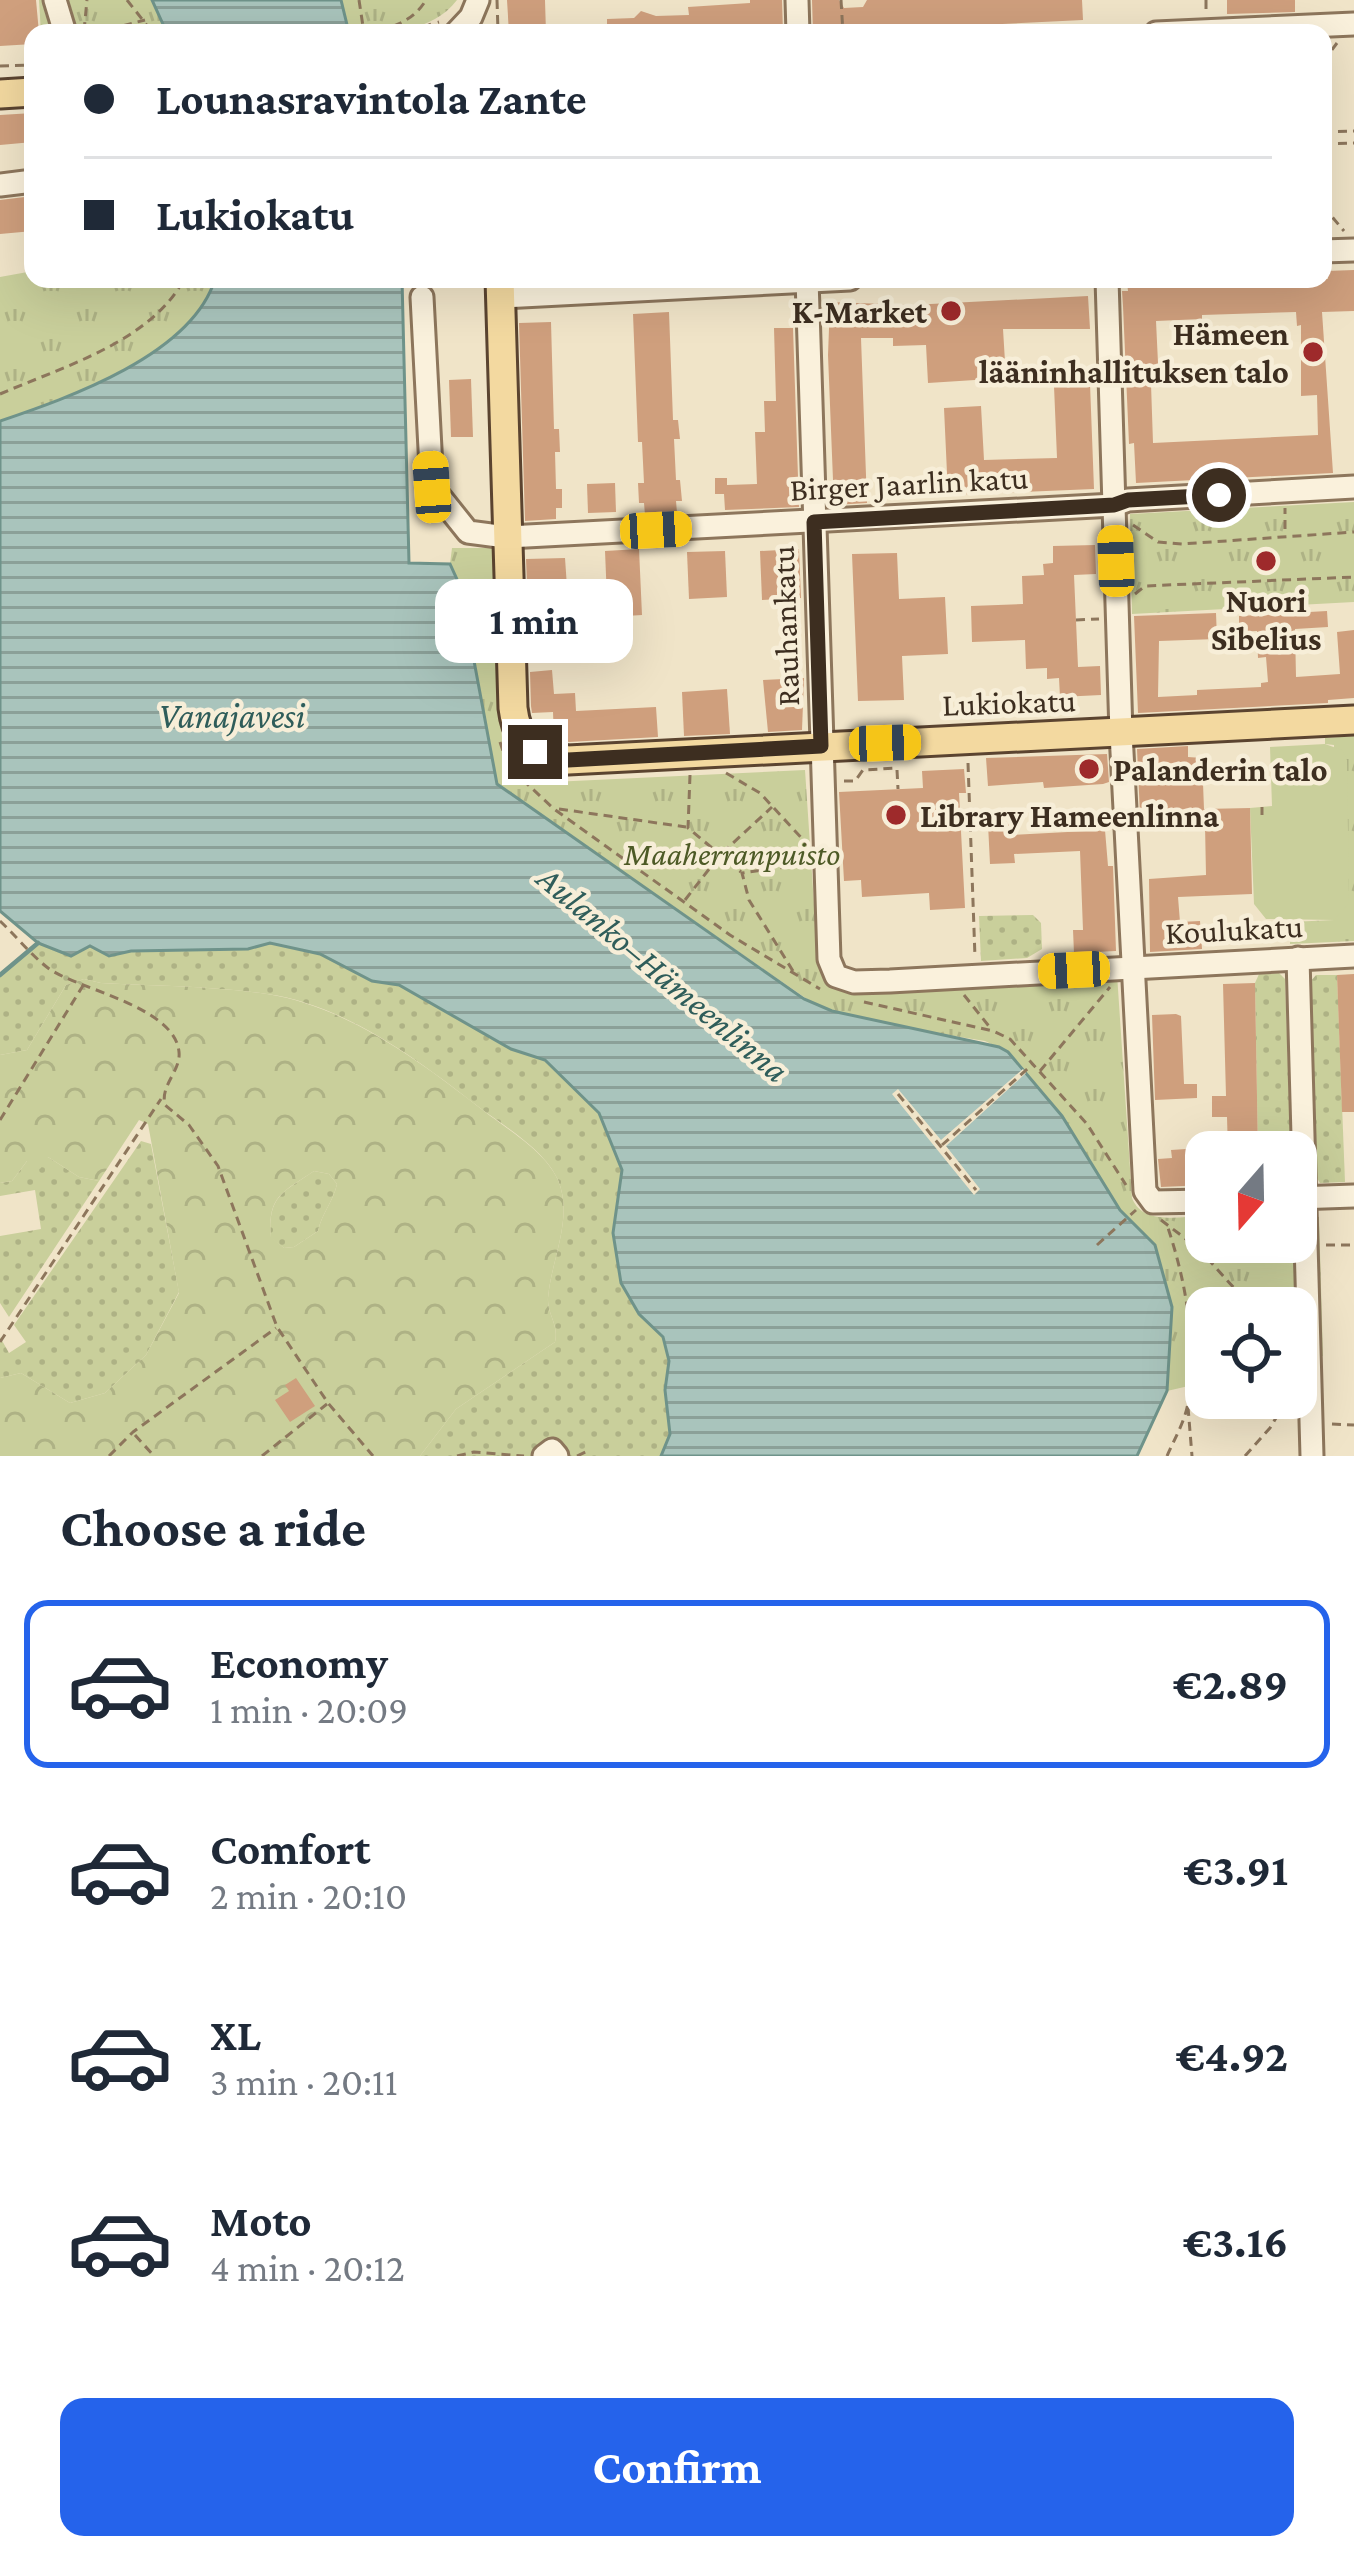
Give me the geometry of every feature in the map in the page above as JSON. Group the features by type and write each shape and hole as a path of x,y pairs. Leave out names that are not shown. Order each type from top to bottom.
{"main road":[{"path":"501,288 506,537"},
{"name":"Lukiokatu","path":"506,537 515,723 527,746 549,758 1354,720"}],"street":[{"path":"473,24 493,0"},
{"name":"Rauhankatu","path":"807,288 822,862 832,971"},
{"path":"1108,288 1121,513 1127,972 1143,1201 1185,1202"},
{"name":"Birger Jaarlin katu","path":"422,297 432,487 468,532 506,537 1121,513 1128,500 1354,487"},
{"name":"Koulukatu","path":"832,971 854,982 1127,972 1354,956"},
{"path":"1298,958 1300,1131"},
{"path":"1317,1197 1354,1196"},
{"path":"1304,1263 1312,1456"},
{"path":"544,1456 552,1450 556,1456"}],"path":[{"path":"127,0 148,24"},
{"path":"397,24 420,10 426,0"},
{"path":"130,24 146,20"},
{"path":"1332,217 1352,243"},
{"path":"0,394 139,327 165,307 178,288"},
{"path":"1285,501 1285,529"},
{"path":"1121,513 1158,542 1182,544 1354,532"},
{"path":"1130,600 1144,586 1354,577"},
{"path":"1076,620 1107,619"},
{"path":"968,752 976,965"},
{"path":"896,756 898,789"},
{"path":"837,782 855,781 863,770 897,768"},
{"path":"717,770 740,779 774,806 822,862"},
{"path":"688,827 690,779"},
{"path":"684,902 720,855 774,806"},
{"path":"1262,807 1262,815"},
{"path":"554,809 688,827 742,873 749,900 796,975"},
{"path":"742,873 822,862"},
{"path":"0,922 48,968 140,1009 175,1041 179,1057 162,1097 0,1342"},
{"path":"1040,1071 1127,972"},
{"path":"0,1120 85,983"},
{"path":"960,988 993,1030"},
{"path":"940,1146 1033,1064"},
{"path":"898,1094 976,1190"},
{"path":"162,1097 206,1145 218,1166 277,1327 328,1403 373,1456"},
{"path":"1097,1245 1143,1201"},
{"path":"1185,1289 1168,1226 1199,1249 1233,1287"},
{"path":"1317,1244 1354,1245"},
{"path":"0,1320 7,1331"},
{"path":"109,1456 133,1432 277,1327"},
{"path":"262,1456 328,1403"},
{"path":"1167,1456 1185,1412"},
{"path":"1189,1419 1192,1456"},
{"path":"1245,1456 1275,1419"},
{"path":"1310,1423 1354,1425"},
{"path":"133,1432 154,1456"},
{"path":"578,1456 590,1450"},
{"path":"457,1456 474,1452 524,1456"}],"green space":[{"path":"39,0 152,0 163,24 40,24"},
{"path":"341,0 457,0 424,24 347,24"},
{"path":"24,273 24,288 211,288 181,330 155,351 92,386 0,421 0,277"},
{"path":"1354,502 1354,602 1132,614 1130,514"},
{"name":"Maaherranpuisto","path":"452,548 497,548 500,717 504,757 517,772 552,782 805,770 818,964 827,977 1117,974 1132,1198 1145,1213 1185,1217 1185,1263 1317,1263 1319,1217 1323,1356 1317,1357 1317,1287 1185,1287 1185,1387 1167,1391 1172,1307 1155,1245 1120,1210 1062,1116 1008,1052 985,1041 891,1026 820,1008 497,785 460,587 450,564"},
{"path":"1354,736 1354,941 1290,944 1290,922 1334,920 1334,745 1325,744 1325,738"},
{"path":"1325,744 1342,750 1347,760 1349,903 1334,920 1266,919 1254,904 1250,808 1272,806 1270,747"},
{"path":"1033,915 1041,923 1042,949 1027,958 981,961 979,916"},
{"path":"38,943 71,956 90,946 110,956 131,951 248,949 270,943 320,954 372,981 399,985 511,1049 545,1060 599,1113 622,1170 613,1233 639,1314 663,1337 669,1361 665,1390 670,1434 661,1456 420,1456 456,1409 555,1342 548,1298 563,1224 562,1194 552,1169 526,1141 435,1074 354,1023 297,1000 267,994 84,979 66,985 27,1050 0,1055 0,975"},
{"path":"1279,973 1285,979 1290,1131 1258,1131 1255,983 1259,974"},
{"path":"1316,975 1337,975 1345,1182 1320,1183 1317,1178 1311,981"},
{"path":"84,979 247,991 297,1001 354,1024 435,1074 535,1150 558,1180 563,1224 548,1298 555,1342 456,1409 420,1456 0,1456 0,1378 21,1373 70,1403 105,1393 146,1355 179,1293 148,1124 139,1120 99,1181 79,1177 48,1157 40,1169 27,1161 12,1181 0,1183 0,1055 27,1050 66,985","holes":["314,1171 329,1174 337,1184 318,1231 284,1248 271,1237 272,1212 279,1196"]},
{"path":"141,1141 151,1144 179,1292 146,1355 105,1393 70,1403 21,1373 0,1378 0,1337 9,1353 26,1342 14,1325"},
{"path":"48,1157 79,1177 99,1181 9,1317 0,1303 0,1236 41,1229 35,1190 0,1196 0,1183 12,1181 27,1161"},
{"path":"314,1171 329,1174 337,1184 333,1196 318,1231 284,1248 271,1238 275,1204"}],"water":[{"path":"152,0 341,0 347,24 163,24"},
{"name":"Vanajavesi","path":"211,288 402,288 409,563 450,564 460,586 497,784 804,999 832,1011 1008,1052 1062,1116 1120,1210 1155,1245 1172,1307 1167,1391 1137,1456 661,1456 670,1434 665,1390 669,1361 663,1337 639,1314 621,1283 613,1233 622,1170 599,1113 545,1060 511,1049 399,985 372,981 320,954 270,943 248,949 131,951 109,956 90,946 71,956 38,943 0,911 0,421 124,370 181,330"}],"pier":[{"path":"1023,1069 1026,1073 946,1146 980,1189 974,1195 892,1094 898,1089 941,1140"}],"building":[{"path":"0,0 36,0 38,24 24,24 24,45 0,46"},
{"path":"507,0 545,0 546,24 508,24"},
{"path":"782,0 783,24 607,24 607,19 634,18 641,11 656,16 689,15 688,7"},
{"path":"812,0 839,0 844,8 863,7 867,0 1082,0 1083,20 813,24"},
{"path":"1227,0 1295,0 1295,12 1227,14"},
{"path":"24,114 24,143 0,145 0,115"},
{"path":"24,197 24,232 0,234 0,200"},
{"path":"1354,270 1354,311 1322,312 1333,473 1136,483 1134,443 1129,444 1122,291 1332,288 1332,271","holes":["1296,312 1297,326 1301,325 1301,396 1317,395 1318,435 1153,443 1151,384 1159,384 1156,321"]},
{"path":"1088,296 1090,329 1003,329 1006,378 928,383 926,345 893,346 893,338 861,338 867,503 834,505 830,302 911,305"},
{"path":"669,312 673,420 678,420 680,439 674,439 676,480 680,480 682,501 676,501 677,513 645,515 644,503 639,503 638,483 644,483 633,314"},
{"path":"551,322 554,429 559,429 560,452 555,452 556,489 562,489 562,508 556,508 556,519 525,521 519,323"},
{"path":"774,328 793,328 799,507 725,510 724,494 715,494 715,478 727,478 727,485 757,484 755,432 765,432 764,401 776,401"},
{"path":"471,379 473,437 451,437 449,380"},
{"path":"1090,384 1094,489 948,495 944,408 981,406 984,460 1057,458 1054,386"},
{"path":"615,483 616,512 588,513 587,484"},
{"path":"1095,545 1096,574 1074,575 1078,667 1100,666 1101,695 1060,697 1059,678 1047,679 1047,668 1026,669 1025,640 972,642 971,606 1023,604 1022,576 1044,575 1043,564 1053,563 1053,546"},
{"path":"639,549 642,615 626,616 627,640 556,643 556,635 534,635 529,630 526,559 565,558 567,587 576,592 577,615 583,615 583,623 608,623 605,551"},
{"path":"799,549 801,598 762,600 760,551"},
{"path":"725,551 727,597 689,599 687,552"},
{"path":"897,553 899,599 945,597 948,654 902,656 904,700 858,701 852,554"},
{"path":"1327,611 1328,627 1295,629 1296,677 1340,674 1337,632 1354,630 1354,698 1138,713 1134,616 1216,613 1217,639 1159,641 1158,697 1261,687 1268,682 1266,657 1258,658 1257,631 1239,632 1239,616"},
{"path":"552,670 554,694 575,693 576,711 656,707 658,737 554,739 553,712 532,713 530,672"},
{"path":"804,678 802,730 768,732 763,680"},
{"path":"727,689 730,734 684,736 682,692"},
{"path":"1188,746 1188,757 1202,758 1204,809 1250,808 1252,894 1178,897 1180,922 1200,921 1202,949 1150,952 1149,879 1206,875 1205,825 1172,826 1164,813 1140,814 1137,749"},
{"path":"1107,754 1109,782 1103,784 988,786 986,758"},
{"path":"964,769 966,793 959,793 965,908 930,910 929,893 862,897 861,880 844,881 839,792 923,788 922,771"},
{"path":"1010,823 1011,835 1105,830 1108,866 1113,866 1116,951 1074,953 1073,930 1083,930 1080,851 1014,854 1015,863 990,864 988,824"},
{"path":"1354,974 1354,1112 1342,1112 1337,975"},
{"path":"1255,983 1258,1131 1227,1131 1227,1117 1212,1117 1212,1096 1226,1096 1223,984"},
{"path":"1152,1015 1181,1016 1184,1084 1197,1084 1197,1098 1155,1100"},
{"path":"1185,1149 1185,1186 1161,1187 1158,1159 1172,1158 1171,1150"},
{"path":"296,1378 315,1406 290,1422 275,1400 289,1391 285,1385"}],"waterway":[{"path":"0,975 38,943"}],"place":[{"name":"K-Market","path":"951,311"},
{"name":"Hämeen lääninhallituksen talo","path":"1313,352"},
{"name":"Nuori Sibelius","path":"1266,561"},
{"name":"Palanderin talo","path":"1089,769"},
{"name":"Library Hameenlinna","path":"896,815"}],"route":[{"path":"535,752 568,760 821,746 814,522 1219,495"}],"water label":[{"name":"Aulanko–Hämeenlinna","path":"663,974"}]}
